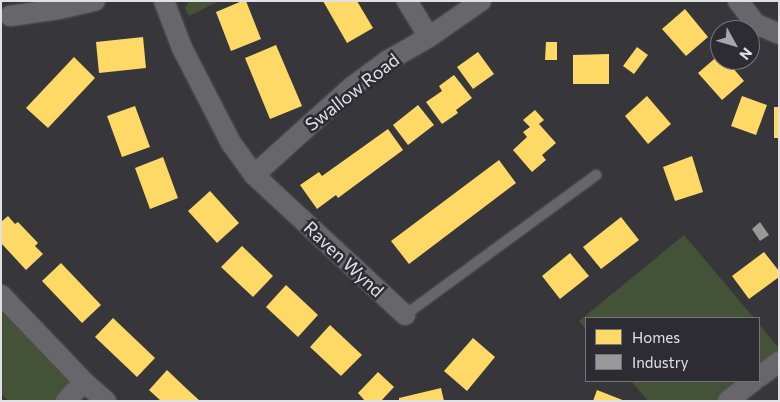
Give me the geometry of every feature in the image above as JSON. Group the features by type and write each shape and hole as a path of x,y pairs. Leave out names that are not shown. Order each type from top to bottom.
{"street":[{"path":"10,16 59,9 95,1"},
{"name":"Raven Wynd","path":"164,1 182,48 231,144 254,175 405,315"},
{"path":"407,1 429,36"},
{"name":"Swallow Road","path":"254,175 353,86 481,1"},
{"path":"738,1 756,24 767,31 779,34"},
{"path":"1,295 84,382 106,401"},
{"path":"760,376 779,362"},
{"path":"66,401 84,382"},
{"path":"728,401 753,382"}],"lane":[{"name":"Raven Wynd","path":"405,315 596,175"}],"green space":[{"path":"190,1 219,1 189,16 185,8"},
{"path":"684,235 753,317 585,317 585,328 579,321"},
{"path":"1,311 71,384 54,401 9,401 1,394"},
{"path":"760,325 779,348 779,362 760,376"},
{"path":"632,382 753,382 728,401 648,401"}],"building: Homes":[{"path":"246,1 261,39 231,51 216,12"},
{"path":"323,1 357,1 373,28 347,43"},
{"path":"685,9 708,37 686,56 662,29"},
{"path":"143,37 146,68 99,73 96,42"},
{"path":"546,42 557,42 557,60 545,60"},
{"path":"276,45 302,106 270,119 245,58"},
{"path":"637,47 648,55 634,74 623,66"},
{"path":"478,52 494,74 473,89 457,67"},
{"path":"609,54 609,84 573,84 573,55"},
{"path":"74,57 95,78 48,128 26,108"},
{"path":"710,63 710,70 735,70 744,81 722,100 698,73"},
{"path":"454,75 472,98 456,110 458,113 442,124 426,102 442,91 439,86"},
{"path":"647,96 671,124 648,144 625,116"},
{"path":"742,96 767,105 756,135 731,126"},
{"path":"418,105 434,125 408,145 393,125"},
{"path":"135,106 150,147 122,157 107,116"},
{"path":"774,107 779,107 779,138 774,138"},
{"path":"535,110 544,120 539,124 556,143 542,155 546,160 532,172 513,150 527,137 523,132 530,127 523,120"},
{"path":"388,129 403,150 338,198 336,195 317,209 300,185 319,172 322,176"},
{"path":"692,156 703,192 675,201 663,167"},
{"path":"163,157 178,198 150,209 135,168"},
{"path":"499,160 516,183 409,264 391,241"},
{"path":"210,191 239,223 217,243 188,211"},
{"path":"8,216 15,224 18,222 38,243 35,246 43,254 26,270 1,243 1,222"},
{"path":"621,217 639,240 601,269 583,247"},
{"path":"242,246 273,276 253,297 221,267"},
{"path":"764,252 779,271 779,277 749,299 732,276"},
{"path":"570,253 589,276 560,299 542,276"},
{"path":"61,263 101,305 82,323 42,281"},
{"path":"286,285 318,315 298,337 266,307"},
{"path":"113,318 155,358 137,377 95,337"},
{"path":"330,325 362,355 341,376 310,347"},
{"path":"473,338 495,357 467,391 444,371"},
{"path":"167,370 200,401 161,401 149,390"},
{"path":"378,372 394,387 381,401 365,401 358,393"},
{"path":"441,388 444,401 399,401 399,398"},
{"path":"597,390 625,401 593,401"}],"building: Industry":[{"path":"760,222 769,235 760,241 752,229"}]}
